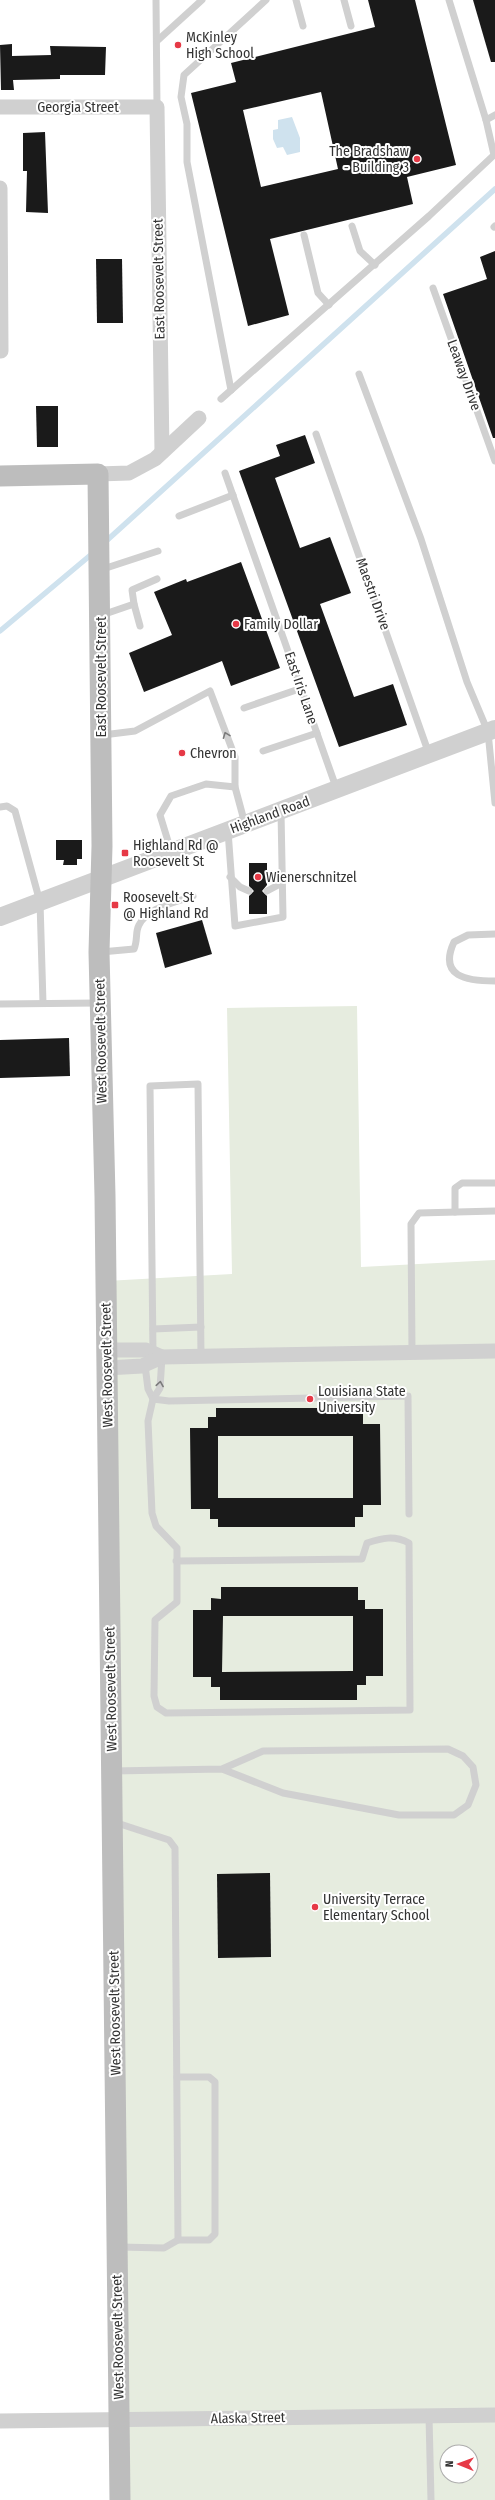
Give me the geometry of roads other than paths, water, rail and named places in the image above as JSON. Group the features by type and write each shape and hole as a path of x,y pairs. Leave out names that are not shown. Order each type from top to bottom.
{"main road":[{"path":"0,476 98,474"},
{"name":"East Roosevelt Street","path":"98,474 100,570 101,879"},
{"name":"West Roosevelt Street","path":"101,879 99,952 107,1359 120,2500"}],"street":[{"name":"Georgia Street","path":"0,107 157,107"},
{"name":"East Roosevelt Street","path":"157,107 162,452"},
{"path":"0,188 1,351"},
{"path":"98,474 129,474 155,459 199,418"},
{"name":"Highland Road","path":"0,917 338,790 492,730"},
{"path":"107,1359 146,1350 153,1358 495,1351"},
{"name":"Alaska Street","path":"0,2421 495,2415"}],"lane":[{"path":"156,0 157,107"},
{"path":"157,41 202,0"},
{"path":"231,390 187,162 187,124 181,97 184,75 266,0"},
{"path":"296,0 303,26"},
{"path":"344,0 351,26"},
{"path":"221,399 374,265 494,155 486,120 449,0"},
{"path":"486,120 495,114"},
{"path":"352,226 360,251 374,265"},
{"path":"304,234 318,293 329,305"},
{"name":"Leaway Drive","path":"433,288 495,461"},
{"path":"358,374 422,539 467,682 492,730 495,803"},
{"name":"Maestri Drive","path":"316,434 430,754"},
{"name":"East Iris Lane","path":"225,473 338,790"},
{"path":"179,516 233,495"},
{"path":"100,570 158,551"},
{"path":"140,626 132,590 157,579"},
{"path":"100,616 134,604"},
{"path":"244,708 302,688"},
{"path":"101,735 134,731 210,691 235,758 235,786 245,824"},
{"path":"263,751 317,733"},
{"path":"172,852 160,815 171,796 206,784 235,786"},
{"path":"0,807 7,806 15,811 40,902 43,1003"},
{"path":"228,831 230,877 235,926 283,917 281,811"},
{"path":"230,877 240,887 249,891"},
{"path":"267,891 282,883"},
{"path":"99,952 134,949 138,941 138,926 148,913 193,896"},
{"path":"495,934 468,935 454,942 449,954 450,967 457,975 474,981 495,981"},
{"path":"0,1004 101,1003"},
{"path":"153,1399 148,1389 153,1358 150,1086 198,1084 202,1356"},
{"path":"455,1212 455,1188 462,1183 495,1183"},
{"path":"412,1353 411,1224 418,1213 495,1211"},
{"path":"153,1329 201,1327"},
{"path":"153,1358 160,1388 153,1399 148,1421 152,1513 156,1526 177,1548 176,1561 177,1602 155,1620 154,1696 157,1707 166,1713 410,1710 409,1544 400,1538 384,1537 367,1543 362,1559 176,1561"},
{"path":"153,1399 169,1401 408,1396 410,1514"},
{"path":"112,1771 222,1769 283,1793 399,1815 454,1815 468,1805 476,1785 473,1767 463,1756 448,1749 263,1751 222,1769"},
{"path":"112,1822 169,1840 175,1848 178,2240"},
{"path":"118,2247 164,2248 178,2240 209,2240 215,2234 215,2082 210,2077 177,2077"},
{"path":"429,2416 431,2500"}],"water":[{"path":"292,117 300,138 300,152 287,155 283,147 277,148 273,139 273,130 278,129 278,120"}],"waterway":[{"path":"104,543 495,189"},
{"path":"0,631 93,553"}],"place":[{"name":"McKinley High School","path":"178,45"},
{"name":"The Bradshaw - Building 3","path":"417,159"},
{"name":"Family Dollar","path":"236,624"},
{"name":"Chevron","path":"182,753"},
{"name":"Highland Rd @ Roosevelt St","path":"125,853"},
{"name":"Wienerschnitzel","path":"258,877"},
{"name":"Roosevelt St @ Highland Rd","path":"115,905"},
{"name":"Louisiana State University","path":"310,1399"},
{"name":"University Terrace Elementary School","path":"315,1907"}]}
